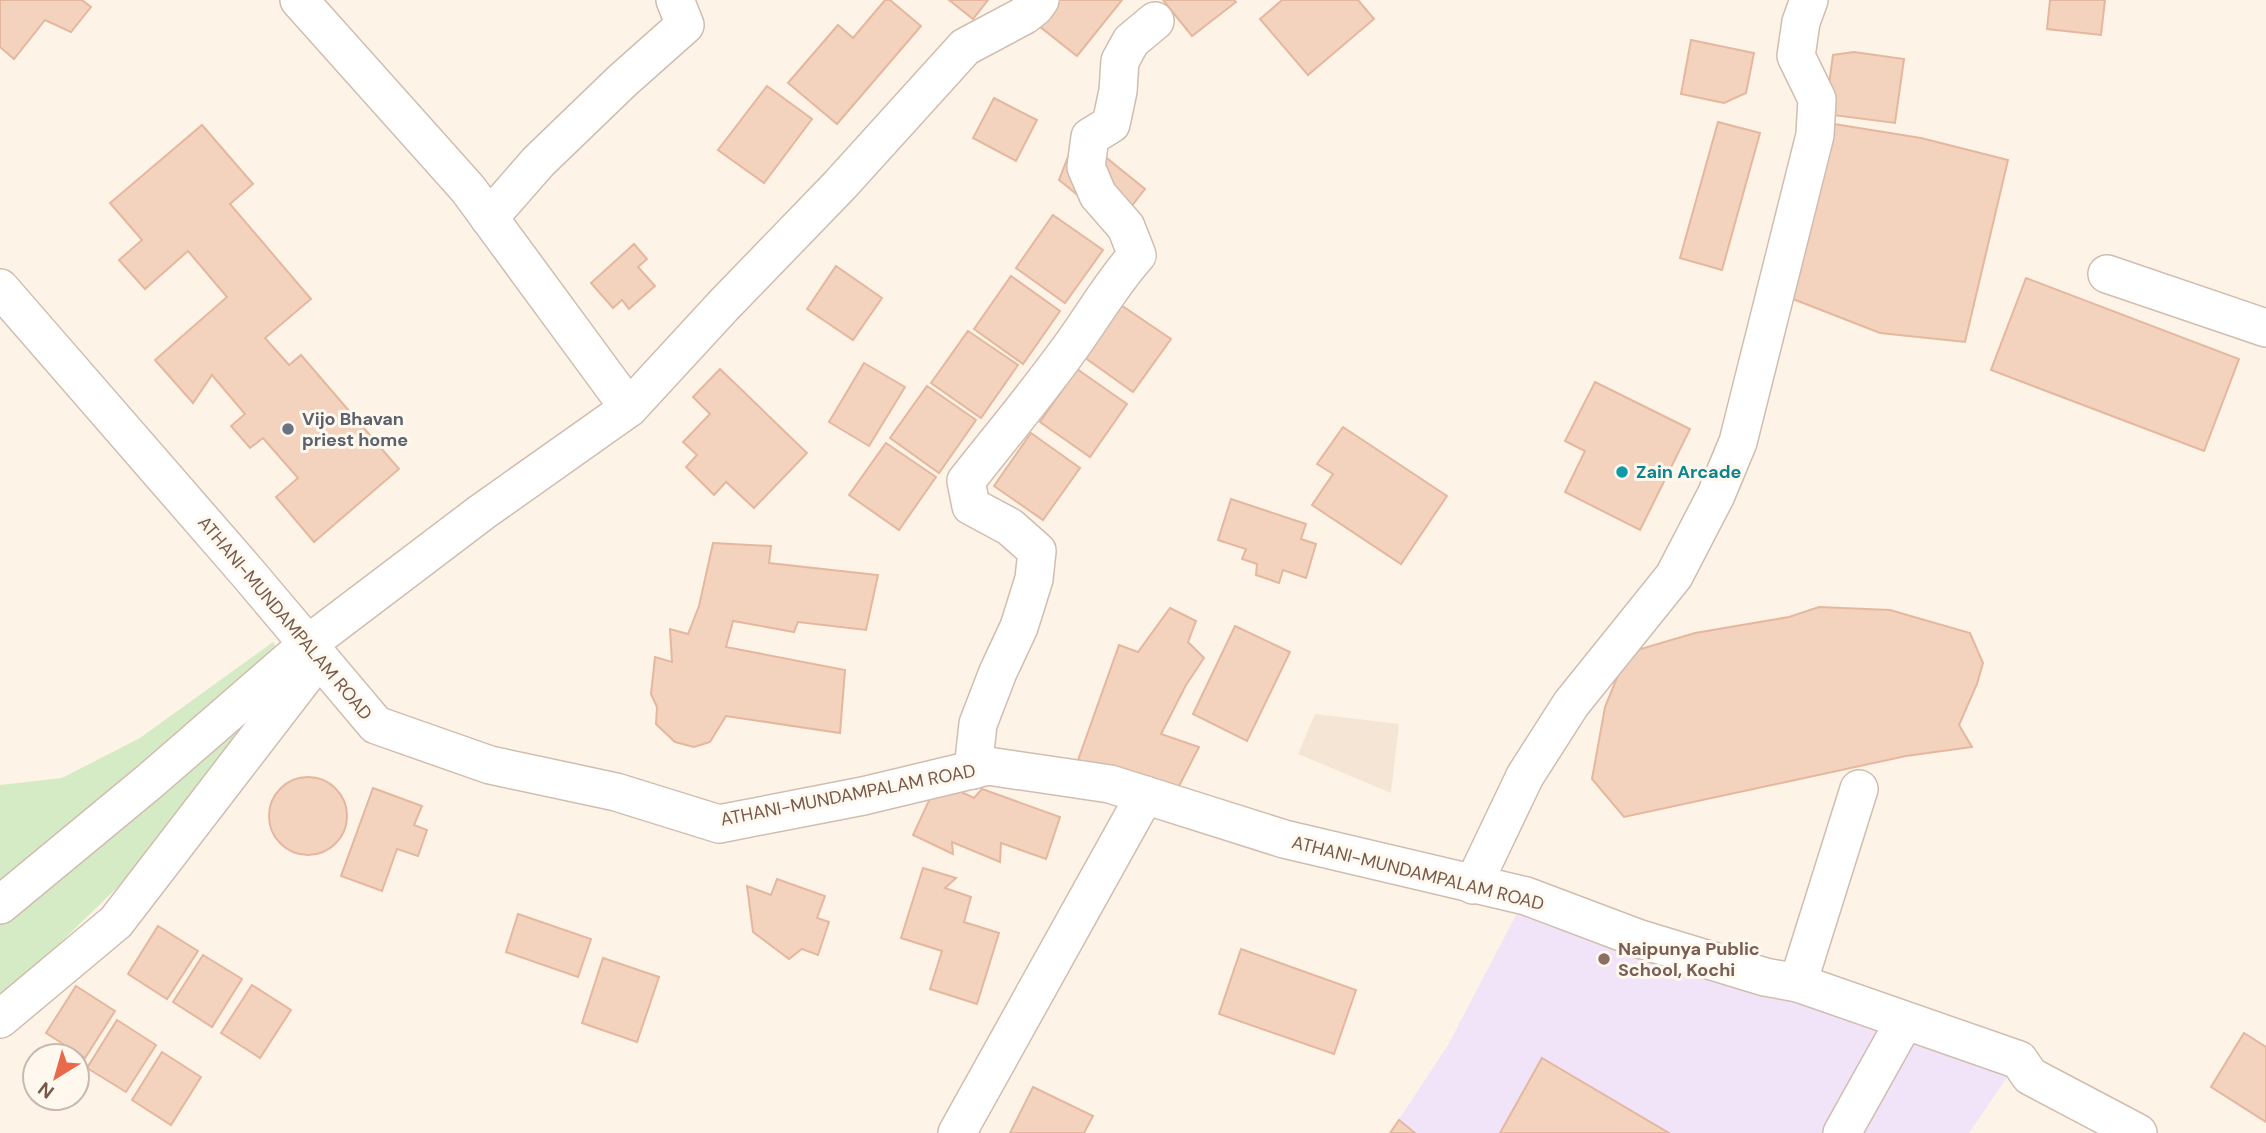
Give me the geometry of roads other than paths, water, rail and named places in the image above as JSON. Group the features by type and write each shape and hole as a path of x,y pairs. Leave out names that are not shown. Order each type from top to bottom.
{"street":[{"path":"299,0 468,189 629,408"},
{"path":"489,218 538,162 685,25 675,0"},
{"path":"0,905 482,512 629,408 840,185 965,47 1025,15 1035,8 1040,0"},
{"path":"1473,885 1525,776 1565,714 1674,576 1716,495 1738,442 1815,135 1817,99 1796,56 1801,22 1808,0"},
{"path":"972,770 978,724 998,671 1019,627 1034,579 1037,551 1010,527 971,506 966,481 1069,350 1113,282 1136,255 1126,227 1098,195 1086,167 1090,137 1111,124 1118,91 1120,61 1131,41 1155,21"},
{"path":"2107,274 2266,328"},
{"name":"ATHANI-MUNDAMPALAM ROAD","path":"0,288 376,725 491,765 615,792 719,824 863,796 988,766 1110,784 1284,839 1526,896 1640,939 1797,984 2019,1060 2030,1076 2138,1133"},
{"path":"0,1019 116,922 313,651"},
{"path":"1797,984 1859,789"},
{"path":"957,1133 1145,795"},
{"path":"1842,1133 1904,1022"}],"place":[{"name":"Vijo Bhavan priest home","path":"288,429"},
{"name":"Zain Arcade","path":"1622,472"},
{"name":"Naipunya Public School, Kochi","path":"1604,959"}]}
